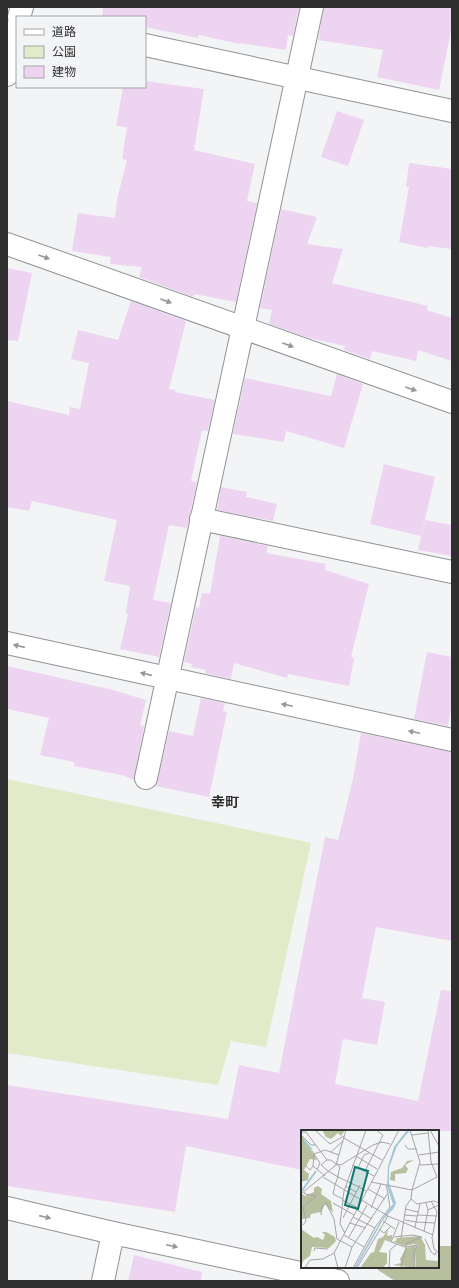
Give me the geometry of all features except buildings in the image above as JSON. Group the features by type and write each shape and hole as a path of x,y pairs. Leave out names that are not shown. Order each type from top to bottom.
{"street":[{"path":"146,778 312,7"},
{"path":"7,75 16,33"},
{"path":"146,45 452,111"},
{"path":"7,244 242,329 452,402"},
{"path":"201,519 452,572"},
{"path":"7,643 452,740"},
{"path":"7,1208 113,1233 338,1281"},
{"path":"103,1281 113,1233"}],"green space":[{"path":"7,779 311,843 266,1047 231,1041 218,1085 7,1053"},
{"path":"439,1246 452,1246 452,1281 395,1281 378,1270 377,1268 439,1268"}],"district":[{"name":"幸町","path":"225,802"}]}
